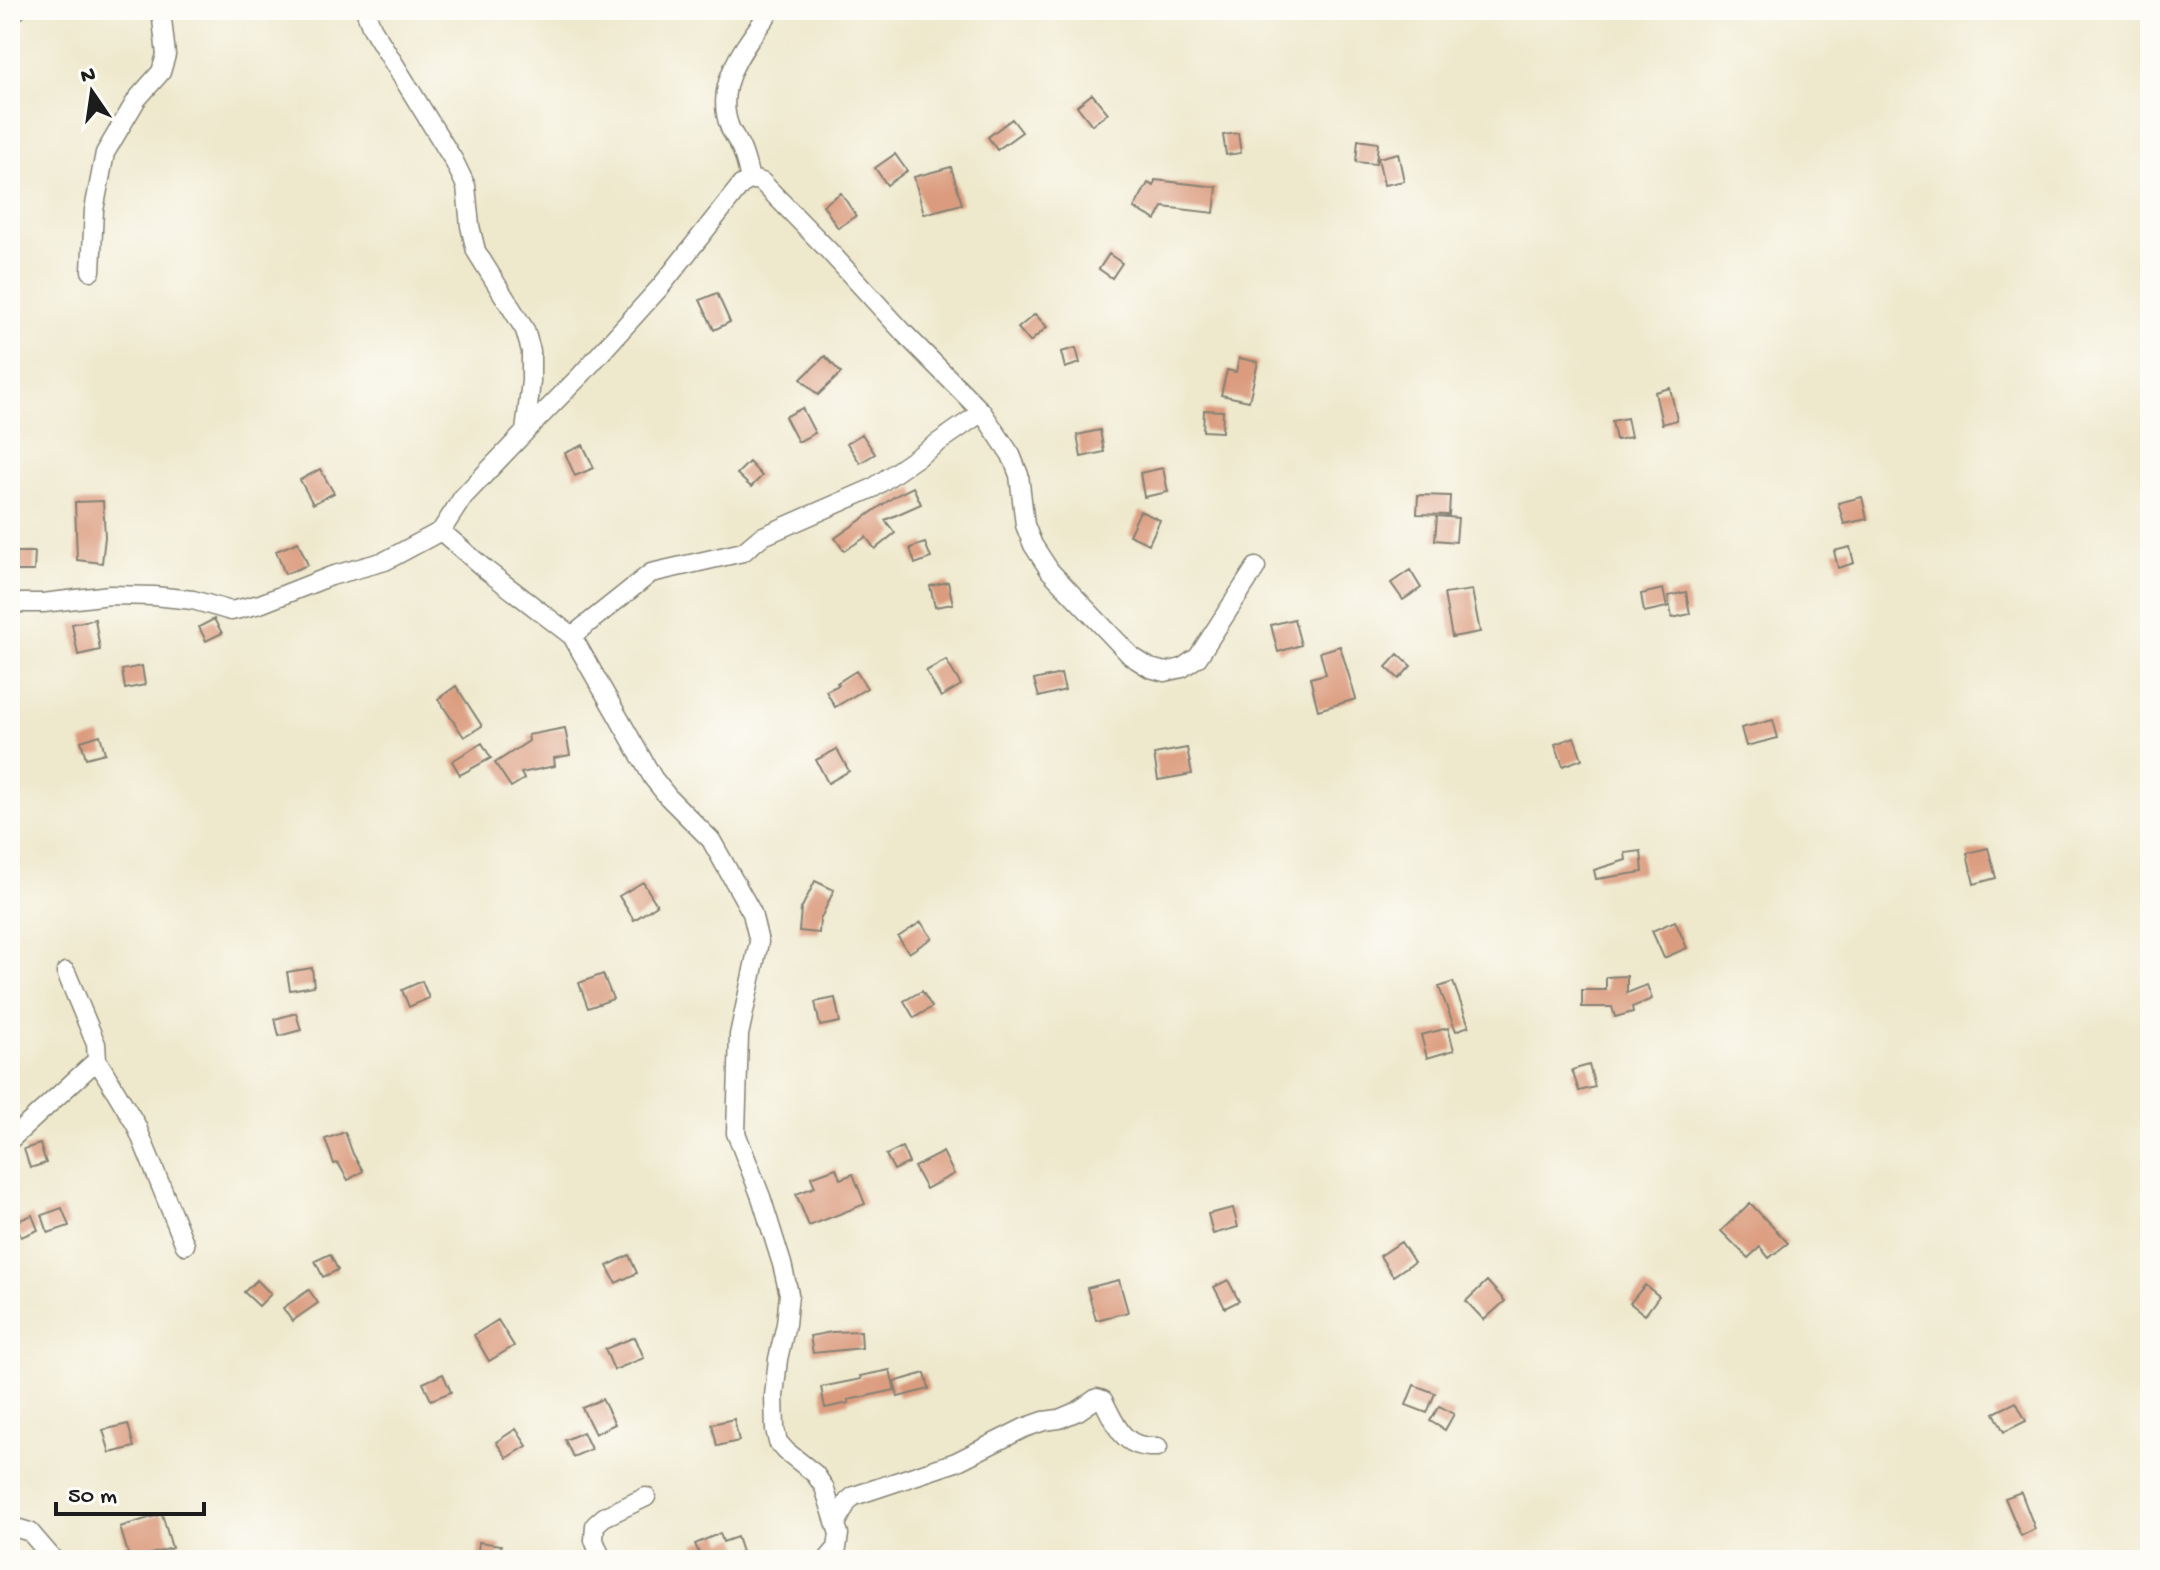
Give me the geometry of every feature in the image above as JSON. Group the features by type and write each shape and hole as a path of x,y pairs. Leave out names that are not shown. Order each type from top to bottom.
{"street":[{"path":"10,12 17,10"},
{"path":"91,271 94,210 105,153 137,99 161,72 166,55 161,10"},
{"path":"365,10 372,28 454,161 466,186 476,251 525,330 531,351 531,381 525,432"},
{"path":"750,179 746,159 729,127 725,105 726,85 738,57 771,10"},
{"path":"10,603 43,603 110,595 154,596 193,600 231,611 260,604 331,576 385,561 441,531 463,497 581,375 662,285 741,185 750,179 762,182 982,412 1011,455 1019,475 1025,525 1033,545 1050,571 1131,656 1150,668 1165,672 1182,668 1198,657 1256,567"},
{"path":"572,636 651,573 743,552 761,537 873,488 982,412"},
{"path":"441,531 572,636 653,778 711,840 752,913 759,942 739,1035 736,1133 761,1197 789,1294 774,1396 775,1429 778,1442 815,1474 824,1487 839,1534 837,1548 827,1560"},
{"path":"66,972 96,1044 97,1060 136,1125 185,1245"},
{"path":"10,1140 97,1060"},
{"path":"836,1524 854,1496 956,1462 1024,1428 1078,1411 1097,1398 1103,1400 1120,1434 1135,1445 1158,1447"},
{"path":"602,1560 594,1540 595,1525 604,1517 646,1497"},
{"path":"10,1526 30,1532 54,1560"}],"building":[{"path":"1092,94 1108,113 1092,125 1077,106"},
{"path":"1012,119 1022,132 997,150 988,137"},
{"path":"1238,133 1241,153 1226,155 1223,135"},
{"path":"1358,140 1378,143 1376,164 1356,162"},
{"path":"1398,153 1404,181 1384,185 1378,158"},
{"path":"895,154 907,171 887,185 875,168"},
{"path":"951,167 962,204 924,214 914,177"},
{"path":"1155,180 1217,187 1214,213 1163,207 1156,220 1134,208 1148,183 1154,186"},
{"path":"841,193 856,216 838,228 823,205"},
{"path":"1109,254 1122,263 1112,278 1099,269"},
{"path":"717,293 730,322 714,330 700,300"},
{"path":"1035,314 1047,327 1030,342 1018,328"},
{"path":"1076,348 1080,363 1065,368 1061,352"},
{"path":"825,356 841,373 818,395 801,379"},
{"path":"1239,358 1258,362 1249,401 1221,395 1227,370 1236,372"},
{"path":"1670,388 1677,420 1662,424 1655,392"},
{"path":"802,408 815,433 798,442 785,417"},
{"path":"1204,410 1223,411 1222,432 1203,431"},
{"path":"1627,418 1631,437 1616,440 1612,421"},
{"path":"1100,430 1104,452 1081,457 1077,435"},
{"path":"862,434 875,454 860,463 847,443"},
{"path":"583,445 594,468 575,476 565,453"},
{"path":"749,462 762,476 751,487 737,474"},
{"path":"1163,468 1168,492 1144,497 1140,473"},
{"path":"320,469 334,493 313,504 300,480"},
{"path":"913,487 921,504 885,520 895,533 875,549 866,537 844,551 835,538"},
{"path":"1418,495 1450,496 1449,515 1417,514"},
{"path":"1862,497 1867,519 1844,524 1838,503"},
{"path":"103,501 105,537 102,563 77,560 75,502"},
{"path":"1140,511 1160,520 1149,544 1129,535"},
{"path":"1437,516 1458,518 1456,542 1435,540"},
{"path":"298,542 308,565 285,574 276,551"},
{"path":"925,543 931,558 915,564 910,548"},
{"path":"1850,547 1854,563 1838,568 1834,551"},
{"path":"10,552 35,552 34,571 10,571"},
{"path":"1410,570 1421,588 1403,600 1391,583"},
{"path":"948,582 953,604 935,607 930,586"},
{"path":"1663,589 1667,607 1644,612 1641,594"},
{"path":"1472,590 1480,632 1452,637 1444,594"},
{"path":"1686,592 1690,614 1672,618 1668,596"},
{"path":"95,619 100,650 78,655 72,624"},
{"path":"214,619 222,633 206,641 199,627"},
{"path":"1294,619 1301,645 1278,652 1271,625"},
{"path":"1340,646 1356,699 1318,710 1310,678 1326,674 1320,652"},
{"path":"1398,654 1411,666 1399,679 1386,667"},
{"path":"946,660 961,685 941,697 926,671"},
{"path":"142,666 145,685 125,689 122,670"},
{"path":"856,671 867,688 835,707 826,691"},
{"path":"1061,674 1065,690 1039,697 1034,680"},
{"path":"456,686 482,726 464,737 438,699"},
{"path":"1773,720 1778,738 1746,746 1741,728"},
{"path":"565,728 570,755 554,758 555,766 521,773 524,779 511,787 495,763 529,741 528,735"},
{"path":"100,735 105,753 86,758 81,741"},
{"path":"1574,737 1582,759 1563,766 1555,744"},
{"path":"482,743 491,758 460,775 452,761"},
{"path":"1187,748 1192,774 1158,780 1154,754"},
{"path":"837,749 849,771 828,783 816,760"},
{"path":"1988,848 1996,878 1974,884 1967,853"},
{"path":"1641,851 1643,872 1596,879 1594,870 1626,860 1625,853"},
{"path":"815,881 834,890 820,920 819,933 799,931 801,909"},
{"path":"643,882 657,905 634,920 619,896"},
{"path":"1675,921 1687,948 1664,958 1652,931"},
{"path":"921,922 932,938 909,953 898,937"},
{"path":"312,968 314,986 290,990 287,972"},
{"path":"603,974 613,999 588,1008 579,983"},
{"path":"1627,976 1627,993 1647,985 1652,999 1632,1007 1633,1012 1615,1017 1612,1007 1582,1007 1582,990 1606,990 1606,977"},
{"path":"422,981 429,998 409,1007 402,990"},
{"path":"1453,982 1469,1026 1456,1031 1439,987"},
{"path":"922,991 932,1007 914,1018 904,1001"},
{"path":"835,998 840,1022 820,1026 815,1002"},
{"path":"296,1013 301,1030 279,1036 275,1019"},
{"path":"1448,1028 1454,1050 1427,1058 1421,1035"},
{"path":"1589,1065 1595,1087 1579,1091 1572,1070"},
{"path":"345,1132 363,1171 348,1180 338,1163 334,1164 325,1139"},
{"path":"40,1144 46,1163 30,1168 24,1149"},
{"path":"902,1147 909,1163 894,1170 886,1155"},
{"path":"943,1152 954,1174 926,1189 914,1167"},
{"path":"836,1168 840,1179 853,1174 865,1204 809,1226 796,1194 815,1187 811,1177"},
{"path":"1750,1203 1788,1243 1769,1258 1760,1247 1748,1258 1721,1231"},
{"path":"62,1208 69,1226 48,1233 42,1215"},
{"path":"1233,1208 1238,1227 1213,1234 1208,1214"},
{"path":"32,1215 38,1230 21,1237 15,1222"},
{"path":"1401,1242 1414,1262 1393,1276 1380,1256"},
{"path":"330,1254 338,1270 323,1277 315,1261"},
{"path":"629,1255 637,1273 616,1283 607,1266"},
{"path":"257,1280 271,1294 259,1306 244,1292"},
{"path":"1119,1280 1128,1312 1096,1320 1087,1288"},
{"path":"1228,1280 1239,1301 1225,1308 1214,1287"},
{"path":"1487,1281 1505,1301 1484,1320 1466,1301"},
{"path":"1645,1285 1659,1296 1645,1315 1630,1303"},
{"path":"309,1290 318,1303 292,1321 283,1308"},
{"path":"498,1320 514,1346 489,1361 474,1335"},
{"path":"861,1331 862,1348 813,1353 810,1336"},
{"path":"635,1337 644,1358 614,1370 605,1349"},
{"path":"890,1370 895,1390 825,1408 821,1387"},
{"path":"925,1373 929,1389 898,1397 894,1382"},
{"path":"443,1374 451,1392 431,1400 423,1383"},
{"path":"1414,1385 1435,1393 1427,1413 1406,1405"},
{"path":"602,1399 615,1424 595,1434 582,1408"},
{"path":"2016,1402 2026,1421 2004,1432 1994,1413"},
{"path":"1439,1406 1454,1414 1445,1430 1430,1421"},
{"path":"734,1419 739,1441 717,1446 712,1424"},
{"path":"128,1424 134,1447 110,1453 103,1430"},
{"path":"516,1429 527,1446 507,1458 496,1442"},
{"path":"583,1432 591,1449 573,1457 565,1440"},
{"path":"2021,1492 2035,1529 2021,1536 2005,1498"},
{"path":"162,1514 172,1548 130,1560 120,1527"},
{"path":"720,1533 723,1542 737,1537 742,1552 729,1556 731,1560 702,1560 695,1544"},
{"path":"479,1542 501,1545 498,1560 477,1560"}]}
